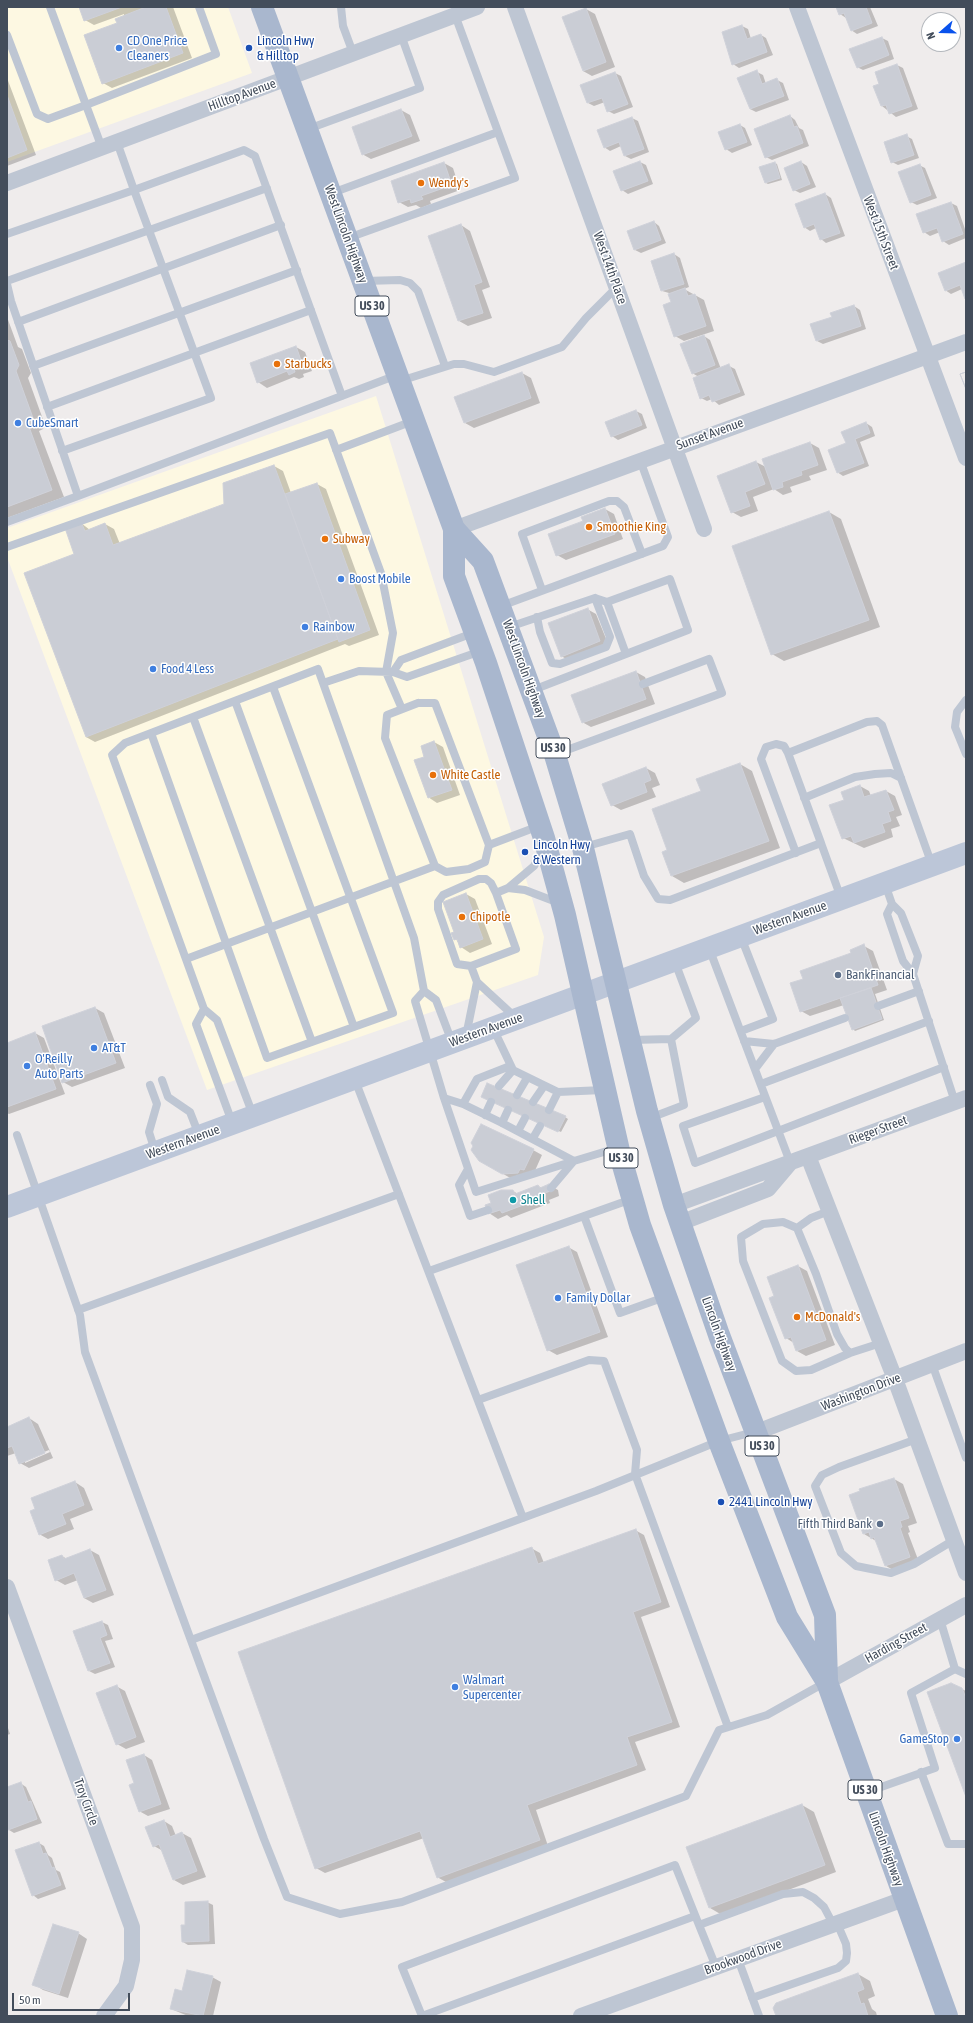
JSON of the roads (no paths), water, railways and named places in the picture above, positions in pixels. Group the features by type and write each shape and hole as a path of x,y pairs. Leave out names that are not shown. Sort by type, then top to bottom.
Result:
{"main road":[{"name":"West Lincoln Highway","path":"262,7 454,529 454,576 478,642 543,835 562,904 582,994"},
{"name":"West Lincoln Highway","path":"454,529 484,561 533,690 555,755 583,848 617,982"},
{"name":"Western Avenue","path":"7,1207 966,853"},
{"name":"Lincoln Highway","path":"617,982 649,1119 677,1214 719,1335 825,1615 827,1682"},
{"name":"Lincoln Highway","path":"582,994 604,1090 633,1199 666,1297 719,1441 787,1617 827,1682 947,2016"}],"street":[{"name":"Hilltop Avenue","path":"7,183 476,7"},
{"name":"West 14th Place","path":"515,7 704,529"},
{"name":"West 15th Street","path":"797,7 966,458"},
{"name":"Sunset Avenue","path":"454,529 674,447 966,342"},
{"name":"Rieger Street","path":"790,1162 961,1100"},
{"path":"808,1156 895,1379 966,1573"},
{"path":"677,1214 768,1189 790,1162"},
{"name":"Washington Drive","path":"757,1432 966,1351"},
{"name":"Troy Circle","path":"7,1587 132,1927 132,1960 126,1986 104,2016"},
{"name":"Harding Street","path":"827,1682 966,1605"},
{"name":"Brookwood Drive","path":"581,2016 904,1899"}],"lane":[{"path":"50,7 102,148"},
{"path":"7,35 37,114 48,120 216,54 199,7"},
{"path":"341,7 343,26 353,53"},
{"path":"347,238 516,178 455,15"},
{"path":"307,129 420,88 401,35"},
{"path":"331,194 498,132"},
{"path":"62,451 211,398 117,142"},
{"path":"7,234 244,150 255,156 342,396"},
{"path":"7,281 267,188"},
{"path":"18,322 281,226"},
{"path":"33,366 297,270"},
{"path":"363,281 400,280 410,283 418,291 445,366"},
{"path":"7,284 18,322 78,496"},
{"path":"7,522 342,396 398,378 445,366 464,364 494,372 562,347 586,318 617,288"},
{"path":"48,407 311,310"},
{"path":"336,450 414,421"},
{"path":"7,547 330,433 381,573 393,633 390,672 402,709"},
{"path":"500,606 663,546 668,537 640,460"},
{"path":"542,590 522,534 609,501 617,501 624,507 629,516 642,554"},
{"path":"508,627 595,598 607,602 670,579 688,630 533,690"},
{"path":"537,617 540,632 552,663 560,664 606,647 610,637 595,598"},
{"path":"607,602 626,654"},
{"path":"390,672 401,660 478,642"},
{"path":"323,683 359,671 390,672 407,677 478,642"},
{"path":"555,755 722,693 709,659 643,684"},
{"path":"253,1116 216,1020 204,1009 112,755 126,743 318,669 414,938 424,991 436,1000 459,1040"},
{"path":"151,733 267,1058 393,1013 352,897 273,687"},
{"path":"966,700 956,712 955,727 966,754"},
{"path":"235,701 354,1027"},
{"path":"418,703 435,703 489,845 485,862 469,869 446,872 436,866 385,738 387,715 418,703"},
{"path":"193,717 312,1042"},
{"path":"788,752 867,722 877,721 882,725 932,866"},
{"path":"796,853 760,759 766,747 776,744 784,746 788,752 841,899"},
{"path":"804,798 855,777 891,773 901,778"},
{"path":"583,848 630,834 644,876 658,899 670,900 821,843"},
{"path":"489,845 543,835 534,866 508,888 496,893"},
{"path":"186,959 436,866"},
{"path":"479,879 486,879 492,883 496,893 516,948 471,966 457,964 438,909 438,902 443,895 479,879"},
{"path":"884,883 892,904 901,913 918,956 913,974"},
{"path":"508,888 525,890 562,904"},
{"path":"892,904 887,914 903,961 913,974 944,1067 961,1100"},
{"path":"740,936 774,1019 740,1031"},
{"path":"709,948 790,1162"},
{"path":"630,1040 671,1039 696,1018 674,961"},
{"path":"471,966 477,982 517,1019"},
{"path":"459,1040 477,982"},
{"path":"424,991 415,1002 444,1098 476,1192 619,1148"},
{"path":"878,1006 919,991"},
{"path":"204,1009 196,1024 233,1124"},
{"path":"744,1041 774,1044 845,1018"},
{"path":"761,1084 929,1021"},
{"path":"492,1028 512,1068 527,1078 558,1092 604,1090"},
{"path":"649,1119 684,1105 671,1039"},
{"path":"755,1069 774,1044"},
{"path":"765,1097 683,1126 695,1163 944,1067"},
{"path":"499,1086 512,1068"},
{"path":"463,1104 477,1079 512,1068"},
{"path":"355,1078 523,1518"},
{"path":"517,1095 527,1078"},
{"path":"162,1080 168,1097 190,1112 199,1136"},
{"path":"150,1085 157,1104 149,1132 156,1152"},
{"path":"533,1102 544,1086"},
{"path":"549,1110 558,1092"},
{"path":"444,1098 463,1104 533,1138 574,1161"},
{"path":"485,1115 491,1102"},
{"path":"502,1123 508,1110"},
{"path":"518,1131 525,1118"},
{"path":"533,1138 540,1126"},
{"path":"17,1135 78,1310 85,1352 264,1839 287,1897 340,1914 402,1902 686,1796 719,1730 768,1715 827,1682"},
{"path":"551,1188 574,1161"},
{"path":"468,1169 459,1185 470,1216 488,1210"},
{"path":"78,1310 399,1194"},
{"path":"429,1271 633,1199"},
{"path":"797,1228 811,1218 830,1211"},
{"path":"584,1216 620,1313 666,1297"},
{"path":"850,1353 845,1348 837,1334 816,1274 797,1228 783,1222 763,1224 741,1237 743,1261 782,1361 796,1371 811,1370 850,1353 881,1343"},
{"path":"478,1400 589,1360 604,1360 637,1450 635,1474 728,1727"},
{"path":"932,1364 966,1458"},
{"path":"191,1640 596,1492 635,1474 719,1441 757,1432"},
{"path":"917,1439 839,1467 822,1475 815,1486 841,1553 856,1566 891,1573 914,1564 954,1540"},
{"path":"940,1619 955,1669 966,1674"},
{"path":"866,1792 935,1768 912,1693 955,1669"},
{"path":"921,1772 948,1844 966,1844"},
{"path":"696,1916 422,2016 402,1968 675,1865 696,1916 699,1926 716,1967"},
{"path":"699,1926 783,1894 803,1892 814,1898 824,1907 846,1944 846,1961 838,1968 752,1998"},
{"path":"738,1959 757,2016"}],"place":[{"name":"CD One Price Cleaners","path":"119,48"},
{"name":"Lincoln Hwy & Hilltop","path":"249,48"},
{"name":"Wendy's","path":"421,183"},
{"name":"Starbucks","path":"277,364"},
{"name":"CubeSmart","path":"18,423"},
{"name":"Smoothie King","path":"589,527"},
{"name":"Subway","path":"325,539"},
{"name":"Boost Mobile","path":"341,579"},
{"name":"Rainbow","path":"305,627"},
{"name":"Food 4 Less","path":"153,669"},
{"name":"White Castle","path":"433,775"},
{"name":"Lincoln Hwy & Western","path":"525,852"},
{"name":"Chipotle","path":"462,917"},
{"name":"BankFinancial","path":"838,975"},
{"name":"AT&T","path":"94,1048"},
{"name":"O'Reilly Auto Parts","path":"27,1066"},
{"name":"Shell","path":"513,1200"},
{"name":"Family Dollar","path":"558,1298"},
{"name":"McDonald's","path":"797,1317"},
{"name":"2441 Lincoln Hwy","path":"721,1502"},
{"name":"Fifth Third Bank","path":"880,1524"},
{"name":"Walmart Supercenter","path":"455,1687"},
{"name":"GameStop","path":"957,1739"}]}
